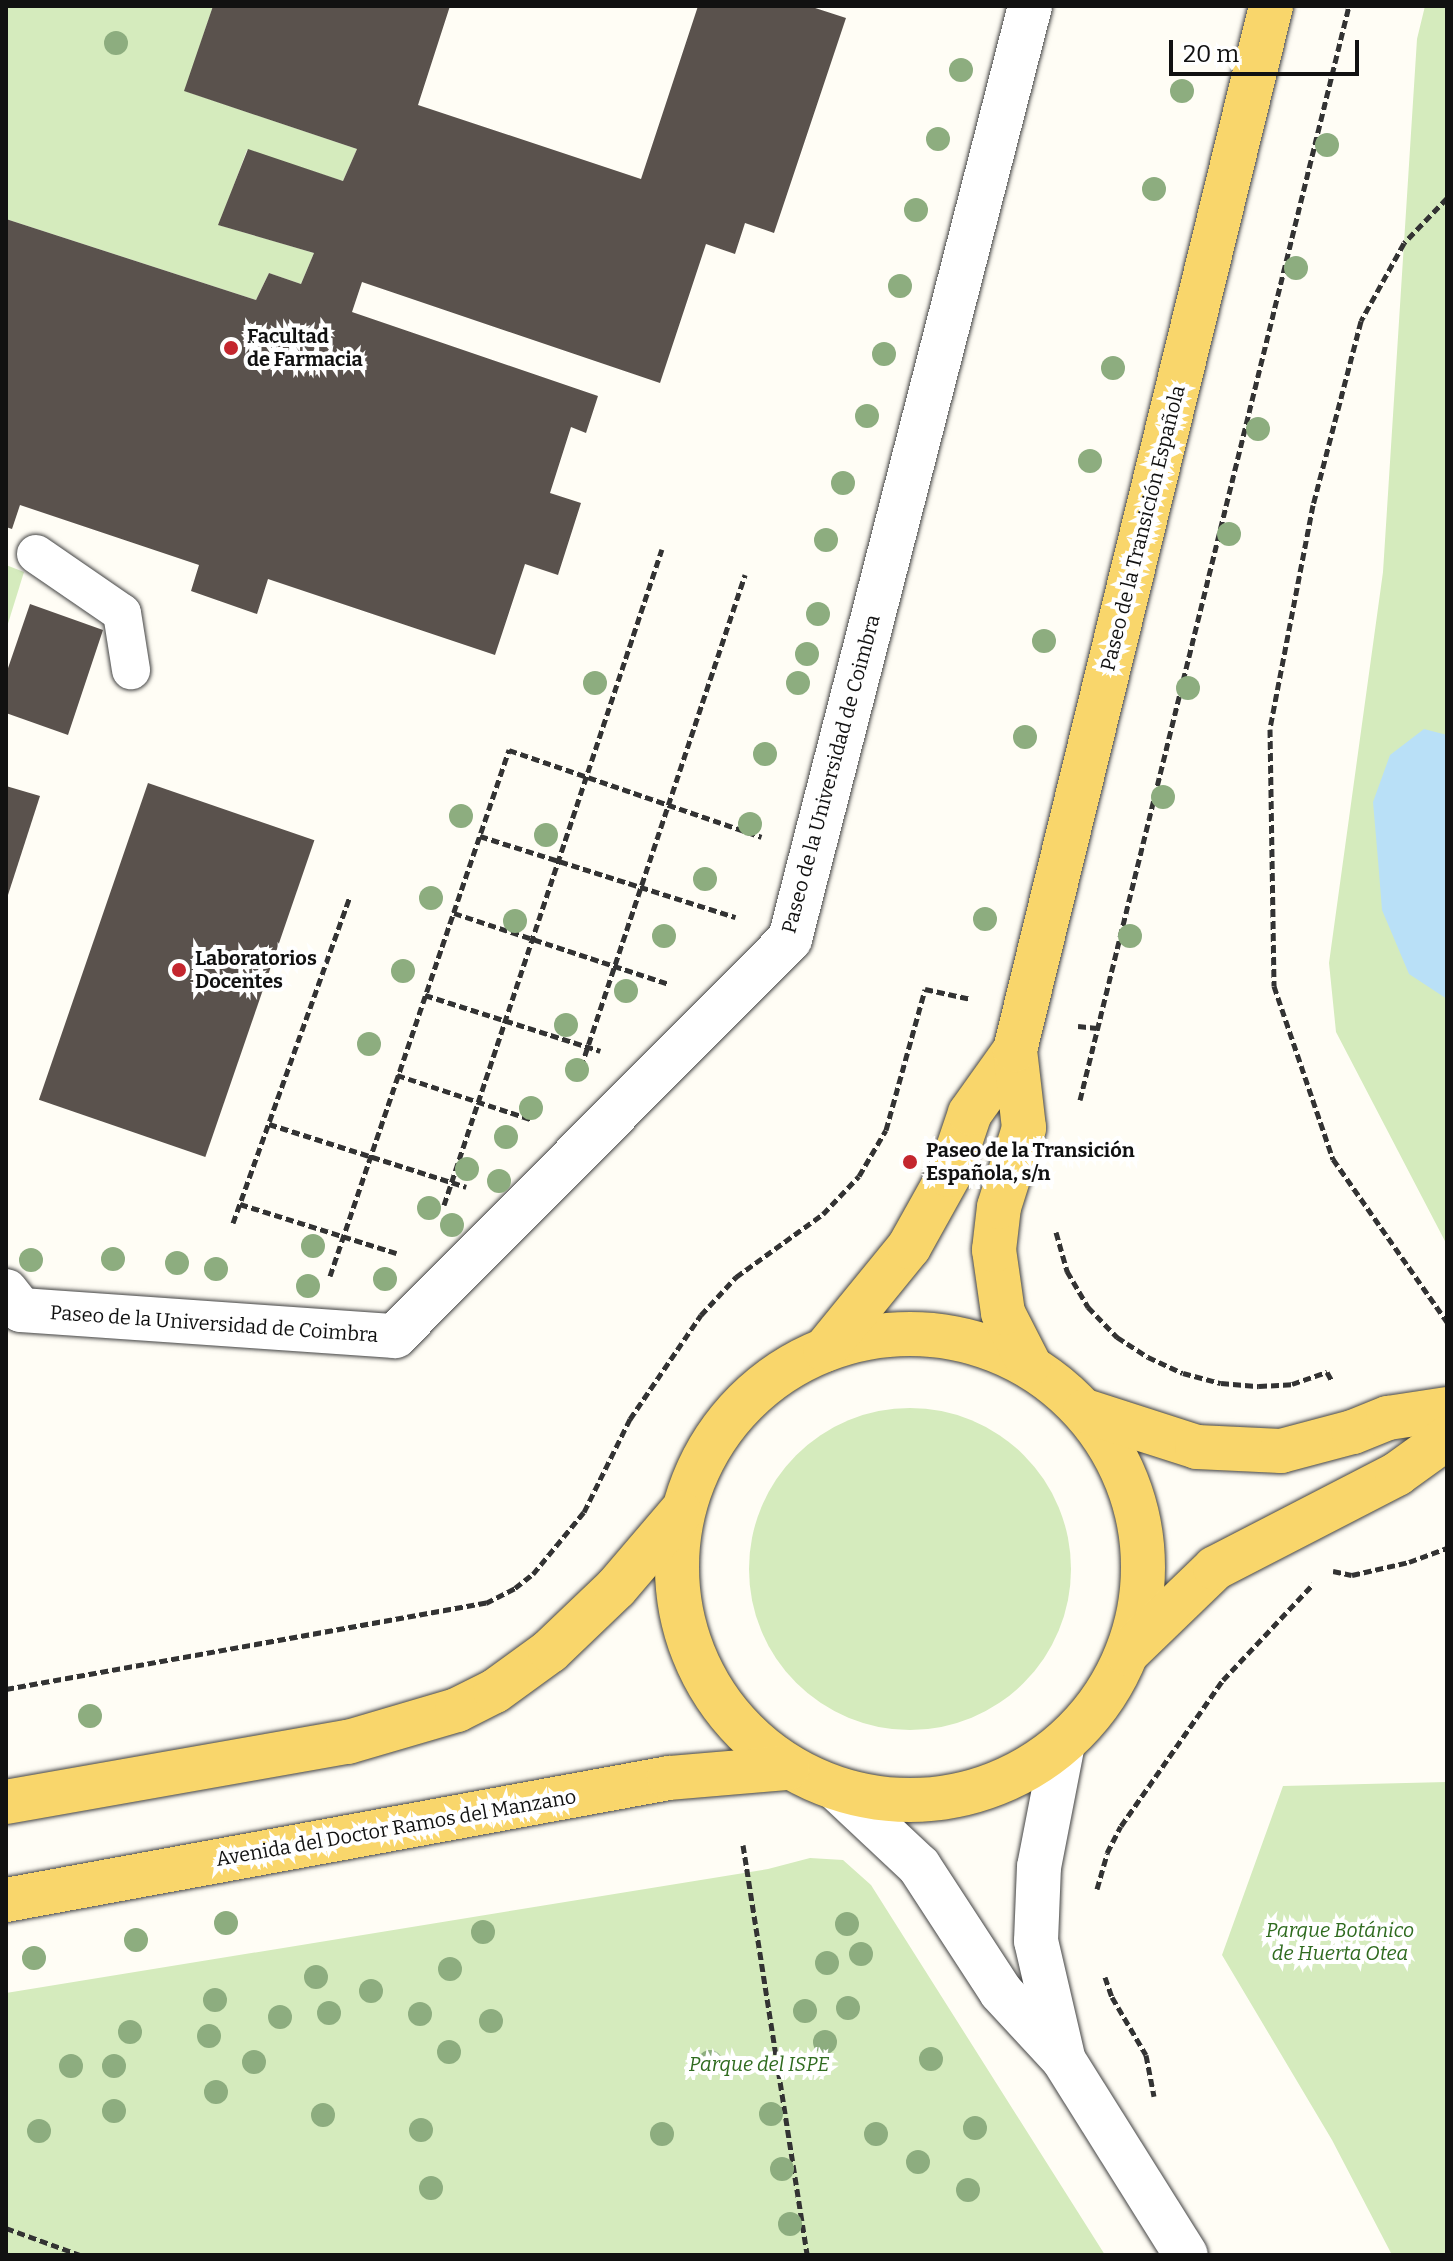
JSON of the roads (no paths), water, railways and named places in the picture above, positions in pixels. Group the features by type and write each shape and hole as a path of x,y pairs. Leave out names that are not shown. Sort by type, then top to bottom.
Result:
{"main road":[{"name":"Paseo de la Transición Española","path":"1029,1364 1003,1313 994,1250 999,1207 1024,1128 1015,1050 1271,6"},
{"name":"Paseo de la Transición Española","path":"825,1350 909,1247 949,1175 970,1113 1015,1050"},
{"path":"6,1802 348,1742 457,1710 495,1691 550,1651 616,1588 680,1513 717,1438 768,1387 825,1350 887,1332 960,1336 1029,1364 1085,1411 1121,1465 1140,1526 1142,1591 1127,1653 1101,1702 1063,1744 995,1786 917,1801 838,1790 788,1768 731,1721 692,1659 675,1587 680,1513"},
{"path":"1085,1411 1197,1447 1281,1451 1353,1432 1388,1418 1447,1409"},
{"path":"1127,1653 1215,1568 1411,1465 1447,1438"},
{"name":"Avenida del Doctor Ramos del Manzano","path":"6,1900 669,1778 788,1768"}],"street":[{"name":"Paseo de la Universidad de Coimbra","path":"6,1291 21,1310 395,1336 790,935 1030,6"},
{"path":"1063,1744 1039,1867 1036,1941 1063,2059"},
{"path":"838,1790 919,1866 1001,1992 1063,2059 1186,2255"}],"lane":[{"path":"36,554 122,613 131,670"}],"water":[{"path":"1424,729 1447,735 1447,999 1409,974 1382,910 1373,802 1390,755"}],"place":[{"name":"Facultad de Farmacia","path":"231,348"},
{"name":"Laboratorios Docentes","path":"179,970"},
{"name":"Paseo de la Transición Española, s/n","path":"910,1162"}],"park label":[{"name":"Parque Botánico de Huerta Otea","path":"1340,1942"},
{"name":"Parque del ISPE","path":"759,2064"}]}
